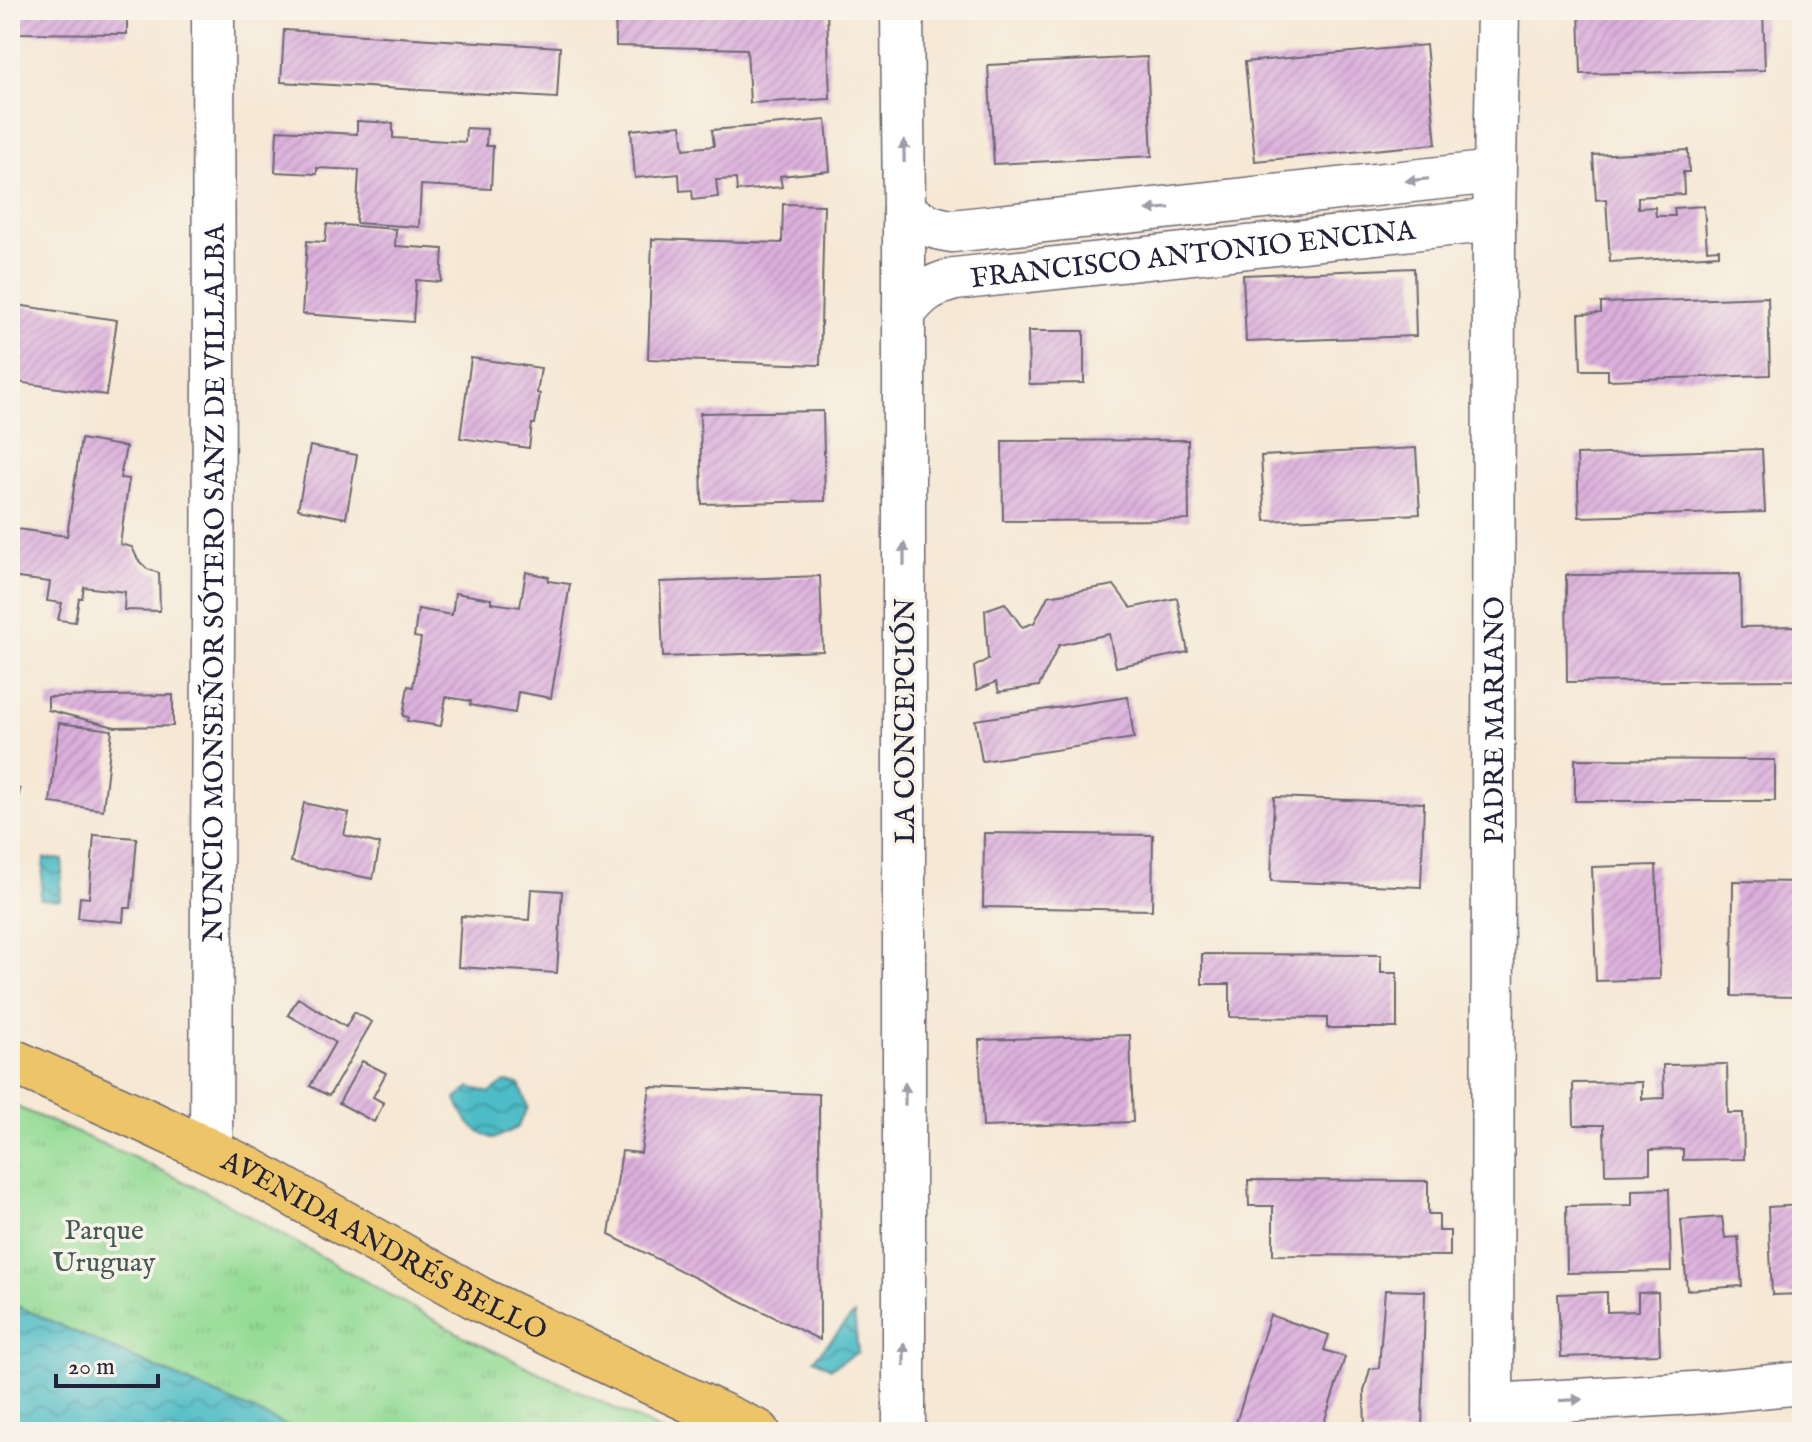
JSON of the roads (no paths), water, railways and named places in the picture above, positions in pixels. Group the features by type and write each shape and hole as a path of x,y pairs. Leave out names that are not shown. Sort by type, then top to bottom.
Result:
{"main road":[{"name":"AVENIDA ANDRÉS BELLO","path":"10,1060 248,1169 481,1300 758,1432"}],"street":[{"name":"LA CONCEPCIÓN","path":"902,10 904,1432"},
{"name":"PADRE MARIANO","path":"1493,1418 1494,172 1498,10"},
{"name":"NUNCIO MONSEÑOR SÓTERO SANZ DE VILLALBA","path":"211,1151 213,16"},
{"name":"FRANCISCO ANTONIO ENCINA","path":"904,210 916,221 952,231 1494,172"},
{"name":"FRANCISCO ANTONIO ENCINA","path":"904,313 920,294 936,284 955,279 1494,220"},
{"path":"1003,226 992,231 986,240 984,252 988,263 997,270 1009,272"},
{"path":"1493,1418 1802,1383"}],"water":[{"path":"44,858 63,860 60,900 40,899"},
{"path":"505,1082 519,1084 528,1107 517,1128 494,1139 470,1124 456,1099 470,1087 490,1093"},
{"path":"10,1303 301,1432 10,1432"},
{"path":"854,1314 858,1352 831,1368 814,1359"}],"park label":[{"name":"Parque Uruguay","path":"104,1245"}]}
